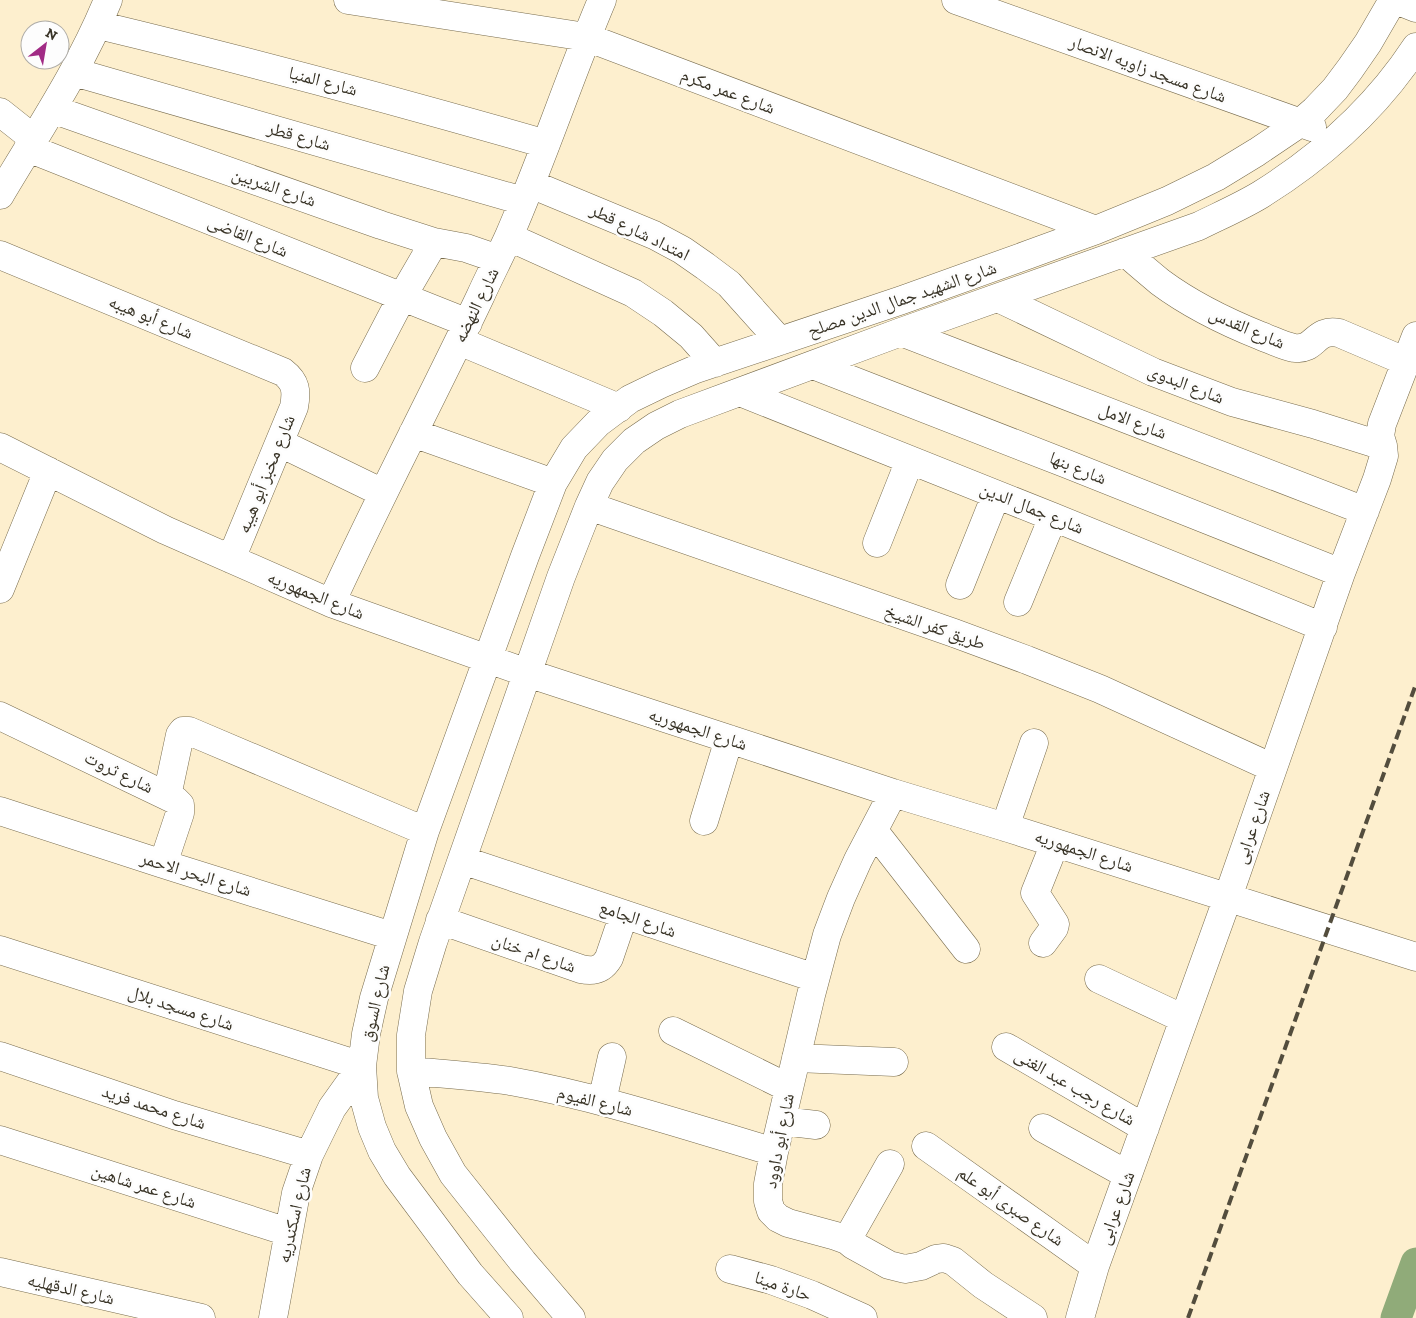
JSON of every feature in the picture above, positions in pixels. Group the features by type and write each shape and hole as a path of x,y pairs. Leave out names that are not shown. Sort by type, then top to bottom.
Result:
{"street":[{"path":"0,195 74,72 98,26 108,0"},
{"name":"شارع عمر مكرم","path":"348,0 586,37 1096,230"},
{"name":"شارع النهضه","path":"331,603 503,248 527,192 602,0"},
{"name":"شارع مسجد زاويه الانصار","path":"956,0 1300,123 1340,135"},
{"path":"1395,0 1416,8"},
{"name":"شارع الشهيد جمال الدين مصلح","path":"488,659 553,483 574,448 598,423 630,400 696,369 902,300 1096,230 1167,201 1216,177 1257,152 1316,110 1350,69 1395,0"},
{"name":"شارع المنيا","path":"98,26 212,52 323,81 546,144"},
{"name":"شارع الشهيد جمال الدين مصلح","path":"527,673 561,577 600,482 615,460 634,441 656,426 680,414 901,332 1199,226 1252,200 1288,177 1340,135 1372,104 1416,47"},
{"name":"شارع قطر","path":"74,72 464,185 527,192"},
{"name":"شارع الشربين","path":"52,109 434,242 466,248 503,248 632,294 663,313 684,330 715,362"},
{"name":"شارع القاضى","path":"0,112 31,144 402,297 463,332 619,408"},
{"name":"امتداد شارع قطر","path":"527,192 654,235 682,250 728,284 780,341"},
{"path":"365,368 402,297 434,242"},
{"name":"شارع القدس","path":"1125,252 1161,282 1192,303 1242,329 1295,348 1303,348 1311,344 1323,333 1339,333 1407,362"},
{"name":"شارع أبو هيبه","path":"0,255 283,372 293,381 295,388"},
{"name":"شارع البدوى","path":"998,298 1153,372 1232,402 1313,424 1383,446"},
{"name":"شارع الامل","path":"901,332 1365,511"},
{"name":"شارع عرابى","path":"1080,1318 1128,1175 1384,456 1380,436 1382,424 1416,336"},
{"name":"شارع بنها","path":"813,365 1341,573"},
{"name":"شارع مخبز أبو هيبه","path":"231,559 294,407 296,398 295,388"},
{"name":"شارع جمال الدين","path":"740,392 1323,626"},
{"path":"413,433 553,483"},
{"path":"280,444 383,493"},
{"name":"شارع الجمهوريه","path":"0,447 165,530 331,603 527,673 893,793 1005,826 1416,957"},
{"path":"877,543 910,460"},
{"path":"0,589 48,471"},
{"path":"960,585 996,494"},
{"name":"طريق كفر الشيخ","path":"589,506 1027,660 1100,689 1273,768"},
{"path":"1018,602 1053,517"},
{"name":"شارع السوق","path":"488,659 425,831 392,936 374,998 366,1034 362,1066 364,1098 372,1127 382,1151 398,1176 470,1274 509,1318"},
{"path":"527,673 440,920 418,991 411,1035 411,1071 419,1106 433,1138 450,1168 523,1262 571,1318"},
{"name":"شارع ثروت","path":"0,716 179,803 180,808 163,864"},
{"path":"167,796 180,735 183,731 189,730 425,831"},
{"path":"704,821 729,739"},
{"path":"1005,826 1034,743"},
{"name":"شارع أبو داوود","path":"893,793 841,898 827,935 774,1152 768,1184 768,1201 771,1211 778,1218 788,1223 847,1240 888,1265 905,1268 921,1266 936,1259 944,1258 953,1261 983,1285 1034,1318"},
{"name":"شارع البحر الاحمر","path":"0,811 392,936"},
{"path":"874,831 966,950"},
{"path":"1043,943 1054,928 1054,924 1035,893 1055,843"},
{"name":"شارع الجامع","path":"462,860 815,978"},
{"name":"شارع ام خنان","path":"440,920 581,969 594,971 606,964 624,914"},
{"name":"شارع مسجد بلال","path":"0,950 362,1066"},
{"path":"1099,980 1184,1019"},
{"path":"672,1031 789,1088"},
{"name":"شارع رجب عبد الغنى","path":"1006,1046 1145,1128"},
{"name":"شارع محمد فريد","path":"0,1056 174,1115 309,1155"},
{"path":"602,1101 612,1057"},
{"path":"796,1058 894,1062"},
{"name":"شارع اسكندريه","path":"273,1318 296,1193 309,1155 332,1108 362,1066"},
{"name":"شارع الفيوم","path":"411,1071 508,1081 602,1101 774,1152"},
{"path":"782,1121 816,1125"},
{"path":"1043,1128 1128,1175"},
{"name":"شارع عمر شاهين","path":"0,1140 288,1232"},
{"name":"شارع صبرى أبو علم","path":"926,1146 1096,1266"},
{"path":"847,1240 890,1164"},
{"name":"حارة مينا","path":"730,1269 771,1280 812,1295 864,1318"},
{"name":"شارع الدقهليه","path":"0,1272 124,1310 200,1318"}],"waterway":[{"path":"1396,1318 1416,1263"}],"railway":[{"path":"1188,1318 1416,684"}]}
